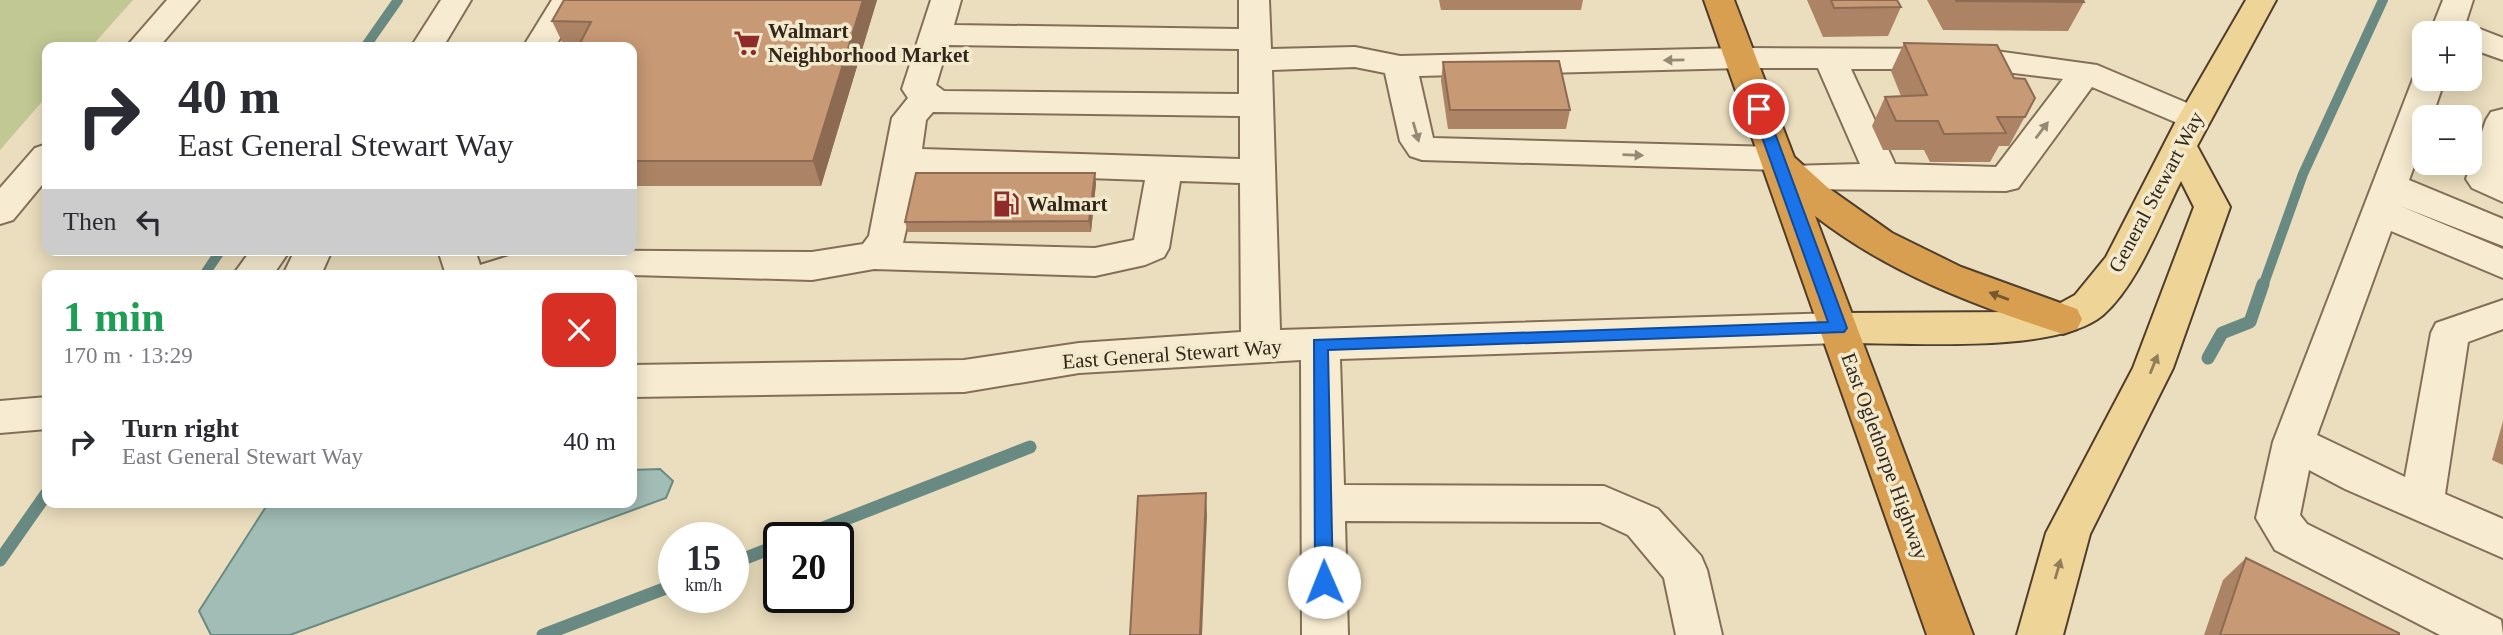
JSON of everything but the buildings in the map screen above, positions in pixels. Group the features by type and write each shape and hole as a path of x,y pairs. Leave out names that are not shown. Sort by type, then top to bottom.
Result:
{"highway":[{"name":"East Oglethorpe Highway","path":"1719,0 1785,168 1839,328 1950,635"},
{"path":"1785,168 1845,223 1879,244 1925,268 2063,319"}],"main road":[{"name":"General Stewart Way","path":"1839,328 2016,327 2063,319 2088,305 2121,265 2187,133 2260,0"},
{"path":"2040,635 2068,533 2153,368 2212,207 2187,133"}],"street":[{"path":"146,42 184,0"},
{"path":"430,42 456,0"},
{"path":"542,42 567,0"},
{"path":"946,0 918,89 937,102 1255,105"},
{"path":"1254,0 1261,346"},
{"path":"935,35 1255,49 1355,57 1400,66 1742,58 1981,59 2086,72 2187,133"},
{"path":"2482,39 2503,50"},
{"path":"1830,58 1851,105 1891,159"},
{"path":"1400,66 1422,148 1785,168 1891,159 1929,168 2013,168 2086,72"},
{"path":"2424,91 2294,442 2278,517 2291,537 2485,635"},
{"path":"874,256 887,239 904,159 909,118 928,96"},
{"path":"2503,120 2484,179 2503,190"},
{"path":"904,159 952,164 1256,171"},
{"path":"0,211 42,162"},
{"path":"508,270 534,262 812,266 874,256 1095,262 1132,257 1151,248 1165,169"},
{"path":"2384,199 2503,233"},
{"path":"2384,199 2503,264"},
{"path":"256,270 267,256"},
{"path":"2423,504 2450,333 2503,314"},
{"name":"East General Stewart Way","path":"637,381 964,376 1079,358 1261,346 1839,328"},
{"path":"1320,344 1325,635"},
{"path":"0,417 42,413"},
{"path":"2294,442 2360,477 2503,539"},
{"path":"1323,503 1604,504 1643,522 1685,570 1699,635"}],"green space":[{"path":"0,0 133,0 95,42 42,42 42,102 0,150"}],"water":[{"path":"660,469 673,481 666,498 290,635 211,635 199,611 265,508 637,508 637,470"}],"waterway":[{"path":"369,42 398,0"},
{"path":"2263,286 2303,174 2383,0"},
{"path":"207,270 217,256"},
{"path":"2208,358 2222,333 2250,322 2263,284"},
{"path":"838,522 1030,447"},
{"path":"0,560 42,500"},
{"path":"749,557 763,551"},
{"path":"543,635 658,591"}],"place":[{"name":"Walmart Neighborhood Market","path":"747,43"},
{"name":"Walmart","path":"1006,204"}],"route":[{"path":"1324,582 1320,344 1839,328 1759,109"}]}
